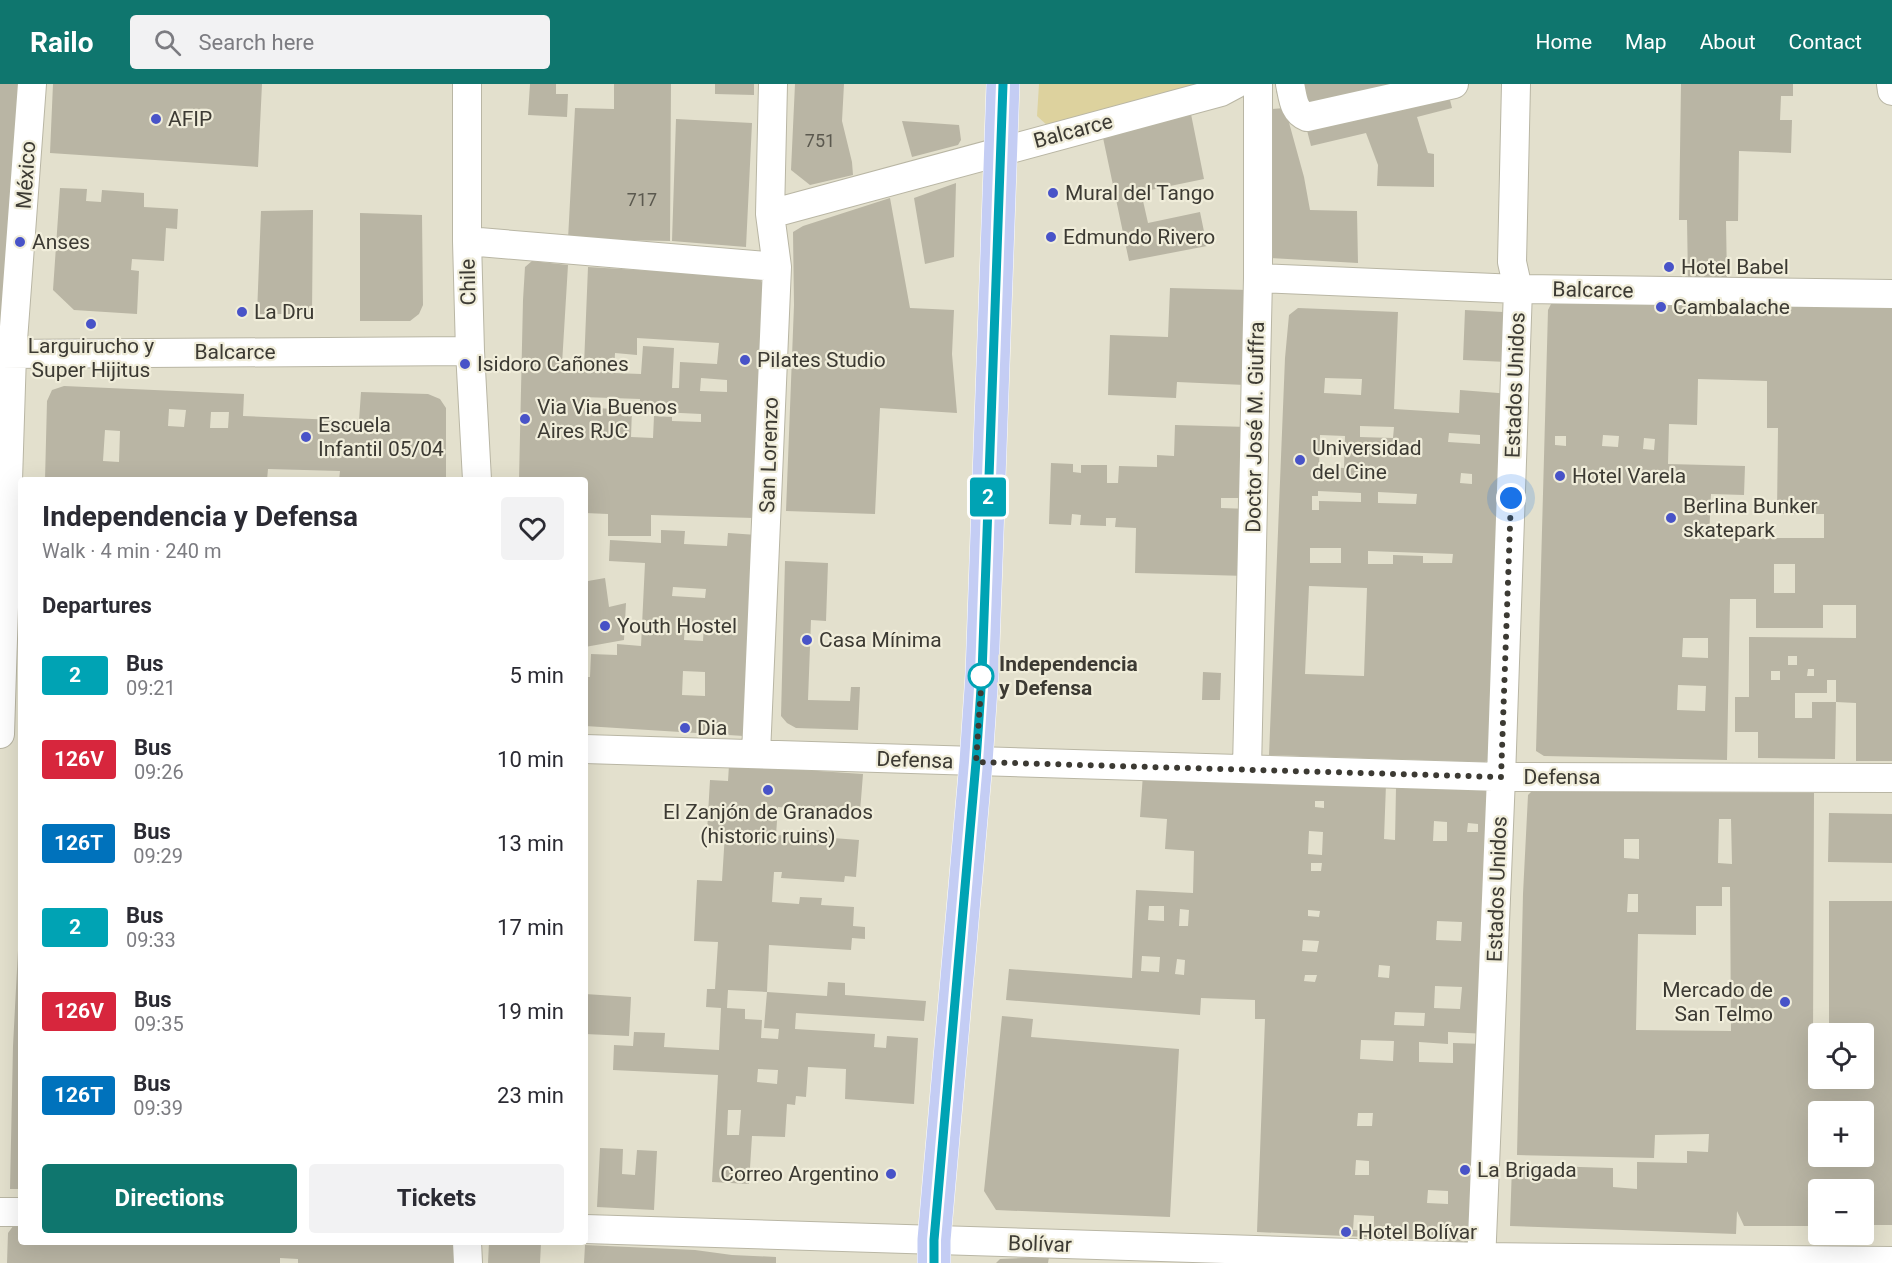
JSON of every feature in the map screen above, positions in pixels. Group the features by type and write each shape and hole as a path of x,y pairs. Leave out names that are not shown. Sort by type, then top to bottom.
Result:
{"main road":[{"path":"934,1252 982,674 1003,84"}],"street":[{"name":"México","path":"0,732 6,354 32,84"},
{"name":"Chile","path":"467,84 467,241 477,477"},
{"name":"San Lorenzo","path":"756,754 777,267 770,214 773,84"},
{"name":"Balcarce","path":"770,214 1221,92 1236,84"},
{"name":"Doctor José M. Giuffra","path":"1247,769 1258,278 1258,84"},
{"path":"1290,84 1295,107 1300,115 1307,117 1454,84"},
{"name":"Estados Unidos","path":"1481,1260 1518,290 1512,262 1516,84"},
{"path":"1891,84 1892,91"},
{"path":"467,241 777,267"},
{"name":"Balcarce","path":"1258,278 1518,290 1892,294"},
{"name":"Balcarce","path":"6,354 470,351"},
{"path":"0,732 18,731"},
{"name":"Defensa","path":"588,749 1501,777 1892,778"},
{"path":"0,1212 18,1212"},
{"name":"Bolívar","path":"588,1229 934,1252 1481,1260 1892,1261"},
{"path":"468,1245 468,1263"}],"shaded area":[{"path":"1039,84 1201,84 1048,126 1037,116"}],"building":[{"path":"0,84 25,84 0,343"},
{"name":"AFIP","path":"53,84 262,84 258,167 50,153"},
{"path":"530,84 556,84 556,94 568,94 567,117 528,115"},
{"path":"614,84 671,84 670,241 568,239 575,108 614,109"},
{"path":"715,84 754,84 754,95 715,94"},
{"path":"795,84 844,84 842,121 853,175 810,185 791,170"},
{"path":"1304,84 1446,84 1452,108 1417,117 1428,153 1434,154 1434,187 1377,186 1378,165 1366,133 1311,146 1300,103 1282,108 1276,91"},
{"path":"1681,84 1793,84 1793,96 1781,96 1780,120 1792,120 1791,153 1739,151 1738,221 1726,221 1727,281 1688,280 1687,220 1679,220"},
{"path":"1285,108 1304,177 1310,210 1357,211 1358,263 1269,258 1272,109"},
{"path":"1190,109 1204,179 1141,192 1148,223 1200,212 1207,246 1129,261 1102,133"},
{"path":"676,119 752,123 746,247 672,241"},
{"path":"902,121 959,125 961,140 958,145 912,157"},
{"path":"956,183 954,257 925,264 914,198"},
{"path":"60,188 87,189 86,201 101,202 102,190 144,193 144,207 178,209 177,229 166,228 164,261 132,259 131,270 139,271 137,314 74,310 53,290"},
{"path":"890,198 910,308 954,310 952,354 957,413 880,408 875,514 786,511 794,305 793,232 803,226"},
{"path":"313,210 312,314 257,314 261,211"},
{"path":"360,213 422,215 423,305 419,314 410,321 360,321"},
{"path":"532,261 568,265 562,364 584,365 588,267 760,279 763,285 754,518 651,515 651,536 608,536 608,514 588,513 588,477 519,477 525,267","holes":["637,338 719,343 717,364 680,362 679,388 672,388 674,348 643,346 641,374 614,373 615,353 637,355","701,378 727,380 727,392 700,391","582,397 640,399 640,411 701,414 701,422 672,421 672,417 654,416 653,438 631,437 632,409 581,408"]},
{"path":"1170,288 1249,290 1245,385 1177,382 1176,398 1108,395 1110,335 1168,337"},
{"path":"1557,301 1892,304 1892,761 1856,761 1856,703 1836,702 1835,759 1758,758 1758,732 1735,732 1735,697 1749,697 1749,637 1856,638 1856,605 1823,605 1823,628 1756,628 1756,599 1730,599 1727,760 1544,756 1536,751 1548,310 1551,304","holes":["1698,379 1767,381 1767,428 1778,428 1777,514 1824,514 1824,538 1709,538 1711,494 1744,495 1745,466 1668,464 1669,424 1697,425","1603,435 1619,436 1618,447 1602,446","1555,436 1566,436 1566,446 1555,445","1644,438 1655,439 1654,450 1643,449","1774,564 1795,564 1795,593 1774,593","1683,638 1708,638 1708,658 1682,657","1788,656 1797,656 1797,665 1788,665","1808,669 1814,669 1814,676 1807,676","1771,671 1780,671 1780,680 1771,680","1827,680 1836,680 1836,702 1812,702 1812,718 1795,718 1795,693 1827,693","1678,685 1706,686 1705,711 1677,710"]},
{"path":"1298,308 1398,312 1394,409 1459,413 1460,390 1511,394 1495,755 1485,762 1269,755 1285,358 1289,315","holes":["1325,378 1362,379 1361,395 1324,393","1360,426 1394,427 1393,438 1360,437","1449,433 1480,435 1480,444 1448,442","1320,435 1345,436 1344,468 1319,467","1461,473 1472,474 1472,484 1460,483","1318,491 1361,493 1361,502 1319,501 1319,510 1312,510 1312,496 1318,496","1378,492 1417,494 1416,504 1378,503","1310,548 1341,548 1341,563 1310,563","1368,551 1453,554 1452,563 1423,563 1423,556 1393,555 1393,564 1368,564","1309,586 1367,588 1364,676 1305,674"]},
{"path":"1465,310 1503,312 1507,362 1463,360"},
{"path":"64,386 244,394 243,416 359,421 361,392 428,394 440,399 446,408 446,477 339,477 340,471 268,469 267,477 45,477 47,401 52,390","holes":["169,409 186,410 184,427 168,426","211,412 229,412 228,428 210,428","105,430 120,431 119,462 103,461"]},
{"path":"1175,425 1248,427 1246,498 1221,498 1221,508 1250,509 1247,576 1135,573 1136,528 1115,527 1116,518 1106,518 1106,526 1080,525 1081,515 1072,514 1071,525 1049,524 1051,463 1073,464 1073,472 1081,473 1081,465 1107,465 1107,483 1118,483 1119,466 1157,467 1157,455 1174,456"},
{"path":"661,530 685,531 684,544 727,546 728,533 757,535 744,736 588,726 588,677 590,677 591,654 617,655 617,644 641,646 645,563 609,561 610,540 661,543","holes":["673,587 706,589 705,598 672,596","685,623 704,624 703,641 684,640","683,671 705,672 705,696 682,695"]},
{"path":"785,561 828,563 826,621 811,620 808,700 850,701 851,687 860,687 858,730 796,728 781,716"},
{"name":"Youth Hostel","path":"605,578 609,607 626,603 624,640 588,646 588,581"},
{"path":"1203,672 1221,673 1220,700 1202,700"},
{"path":"729,765 863,774 860,812 850,812 849,820 790,816 791,808 778,807 776,835 810,837 811,830 834,831 833,838 859,840 856,877 845,876 844,882 781,878 782,872 774,872 772,902 799,904 800,897 822,898 821,905 854,907 853,926 865,927 865,939 852,938 851,950 769,945 767,992 827,996 828,982 845,983 845,995 926,1001 924,1021 796,1013 795,1029 875,1034 874,1047 886,1048 887,1036 918,1038 914,1104 845,1099 846,1069 808,1067 806,1097 796,1096 795,1105 787,1104 785,1137 752,1136 749,1184 712,1182 718,1075 613,1070 614,1045 633,1046 634,1032 665,1033 664,1047 719,1050 721,1008 706,1007 707,989 715,989 718,942 694,941 697,880 722,881 725,833 707,832 710,780 728,781","holes":["728,990 767,992 764,1028 779,1029 778,1039 761,1038 762,1020 745,1019 745,1009 727,1008","758,1069 778,1070 777,1084 757,1082","728,1110 741,1110 739,1135 727,1135"]},
{"path":"1143,774 1386,784 1384,839 1395,840 1396,787 1488,790 1487,1034 1448,1032 1448,1044 1419,1042 1419,1062 1453,1063 1453,1043 1486,1044 1472,1242 1257,1232 1265,1019 1255,1019 1255,1000 1201,998 1200,1015 1006,1000 1009,969 1132,978 1136,890 1193,893 1194,851 1165,849 1167,819 1140,817","holes":["1315,801 1324,801 1324,808 1315,807","1434,821 1447,822 1447,841 1433,841","1468,823 1478,824 1478,832 1467,832","1309,831 1323,832 1322,855 1308,854","1311,863 1322,863 1321,871 1311,871","1149,906 1164,906 1164,921 1148,920","1180,909 1189,910 1188,926 1179,926","1308,910 1320,911 1319,917 1308,916","1437,921 1462,922 1461,941 1436,940","1303,940 1319,941 1317,952 1302,951","1142,956 1160,957 1159,972 1141,971","1177,959 1185,960 1184,975 1175,974","1379,965 1390,966 1389,978 1378,977","1305,975 1317,975 1315,982 1304,981","1435,986 1462,987 1460,1009 1434,1008","1395,1012 1425,1013 1424,1026 1394,1025","1361,1040 1394,1041 1393,1061 1360,1059","1358,1113 1373,1113 1372,1126 1357,1126","1356,1160 1369,1161 1369,1175 1355,1175","1428,1190 1448,1191 1448,1204 1427,1203","1354,1215 1374,1216 1374,1231 1353,1230"]},
{"path":"1536,787 1640,792 1814,793 1813,1023 1808,1023 1808,1089 1874,1089 1874,1023 1829,1023 1829,901 1892,901 1892,1225 1874,1225 1874,1179 1808,1179 1808,1226 1744,1226 1737,1211 1736,1234 1510,1226 1512,1165 1613,1168 1613,1187 1637,1189 1637,1162 1687,1163 1687,1151 1708,1152 1709,1134 1655,1135 1654,1158 1517,1155 1523,894 1528,795","holes":["1719,819 1731,819 1732,864 1718,863","1624,839 1639,839 1639,859 1624,858","1722,887 1730,887 1731,1031 1636,1030 1638,934 1696,935 1696,906 1722,906","1628,894 1638,894 1638,912 1627,912"]},
{"path":"1829,813 1892,814 1892,863 1828,862"},
{"path":"18,950 18,1189 10,1189"},
{"path":"588,994 631,997 629,1036 588,1034"},
{"path":"1002,1016 1033,1019 1031,1037 1179,1049 1170,1217 996,1210 984,1191"},
{"path":"600,1148 623,1149 622,1174 635,1175 637,1150 657,1151 654,1210 597,1207"},
{"path":"18,1219 18,1245 462,1245 463,1263 298,1263 298,1259 280,1258 280,1263 7,1263 8,1233"},
{"path":"489,1245 541,1245 540,1263 488,1263"},
{"path":"585,1245 695,1250 776,1257 776,1263 584,1263"},
{"path":"1049,1257 1048,1263 996,1263 1000,1259"}],"bus line":[{"name":"2","path":"934,1263 934,1240 982,674 1003,84"}],"place":[{"name":"AFIP","path":"156,119"},
{"name":"Mural del Tango","path":"1053,193"},
{"name":"Edmundo Rivero","path":"1051,237"},
{"name":"Anses","path":"20,242"},
{"name":"Hotel Babel","path":"1669,267"},
{"name":"Cambalache","path":"1661,307"},
{"name":"La Dru","path":"242,312"},
{"name":"Larguirucho y Super Hijitus","path":"91,324"},
{"name":"Pilates Studio","path":"745,360"},
{"name":"Isidoro Cañones","path":"465,364"},
{"name":"Via Via Buenos Aires RJC","path":"525,419"},
{"name":"Escuela Infantil 05/04","path":"306,437"},
{"name":"Universidad del Cine","path":"1300,460"},
{"name":"Hotel Varela","path":"1560,476"},
{"name":"Berlina Bunker skatepark","path":"1671,518"},
{"name":"Youth Hostel","path":"605,626"},
{"name":"Casa Mínima","path":"807,640"},
{"name":"Independencia y Defensa","path":"981,676"},
{"name":"Dia","path":"685,728"},
{"name":"El Zanjón de Granados (historic ruins)","path":"768,790"},
{"name":"Mercado de San Telmo","path":"1785,1002"},
{"name":"La Brigada","path":"1465,1170"},
{"name":"Correo Argentino","path":"891,1174"},
{"name":"Hotel Bolívar","path":"1346,1232"}],"route":[{"path":"981,676 982,674 976,762 1501,777 1511,498"}]}
